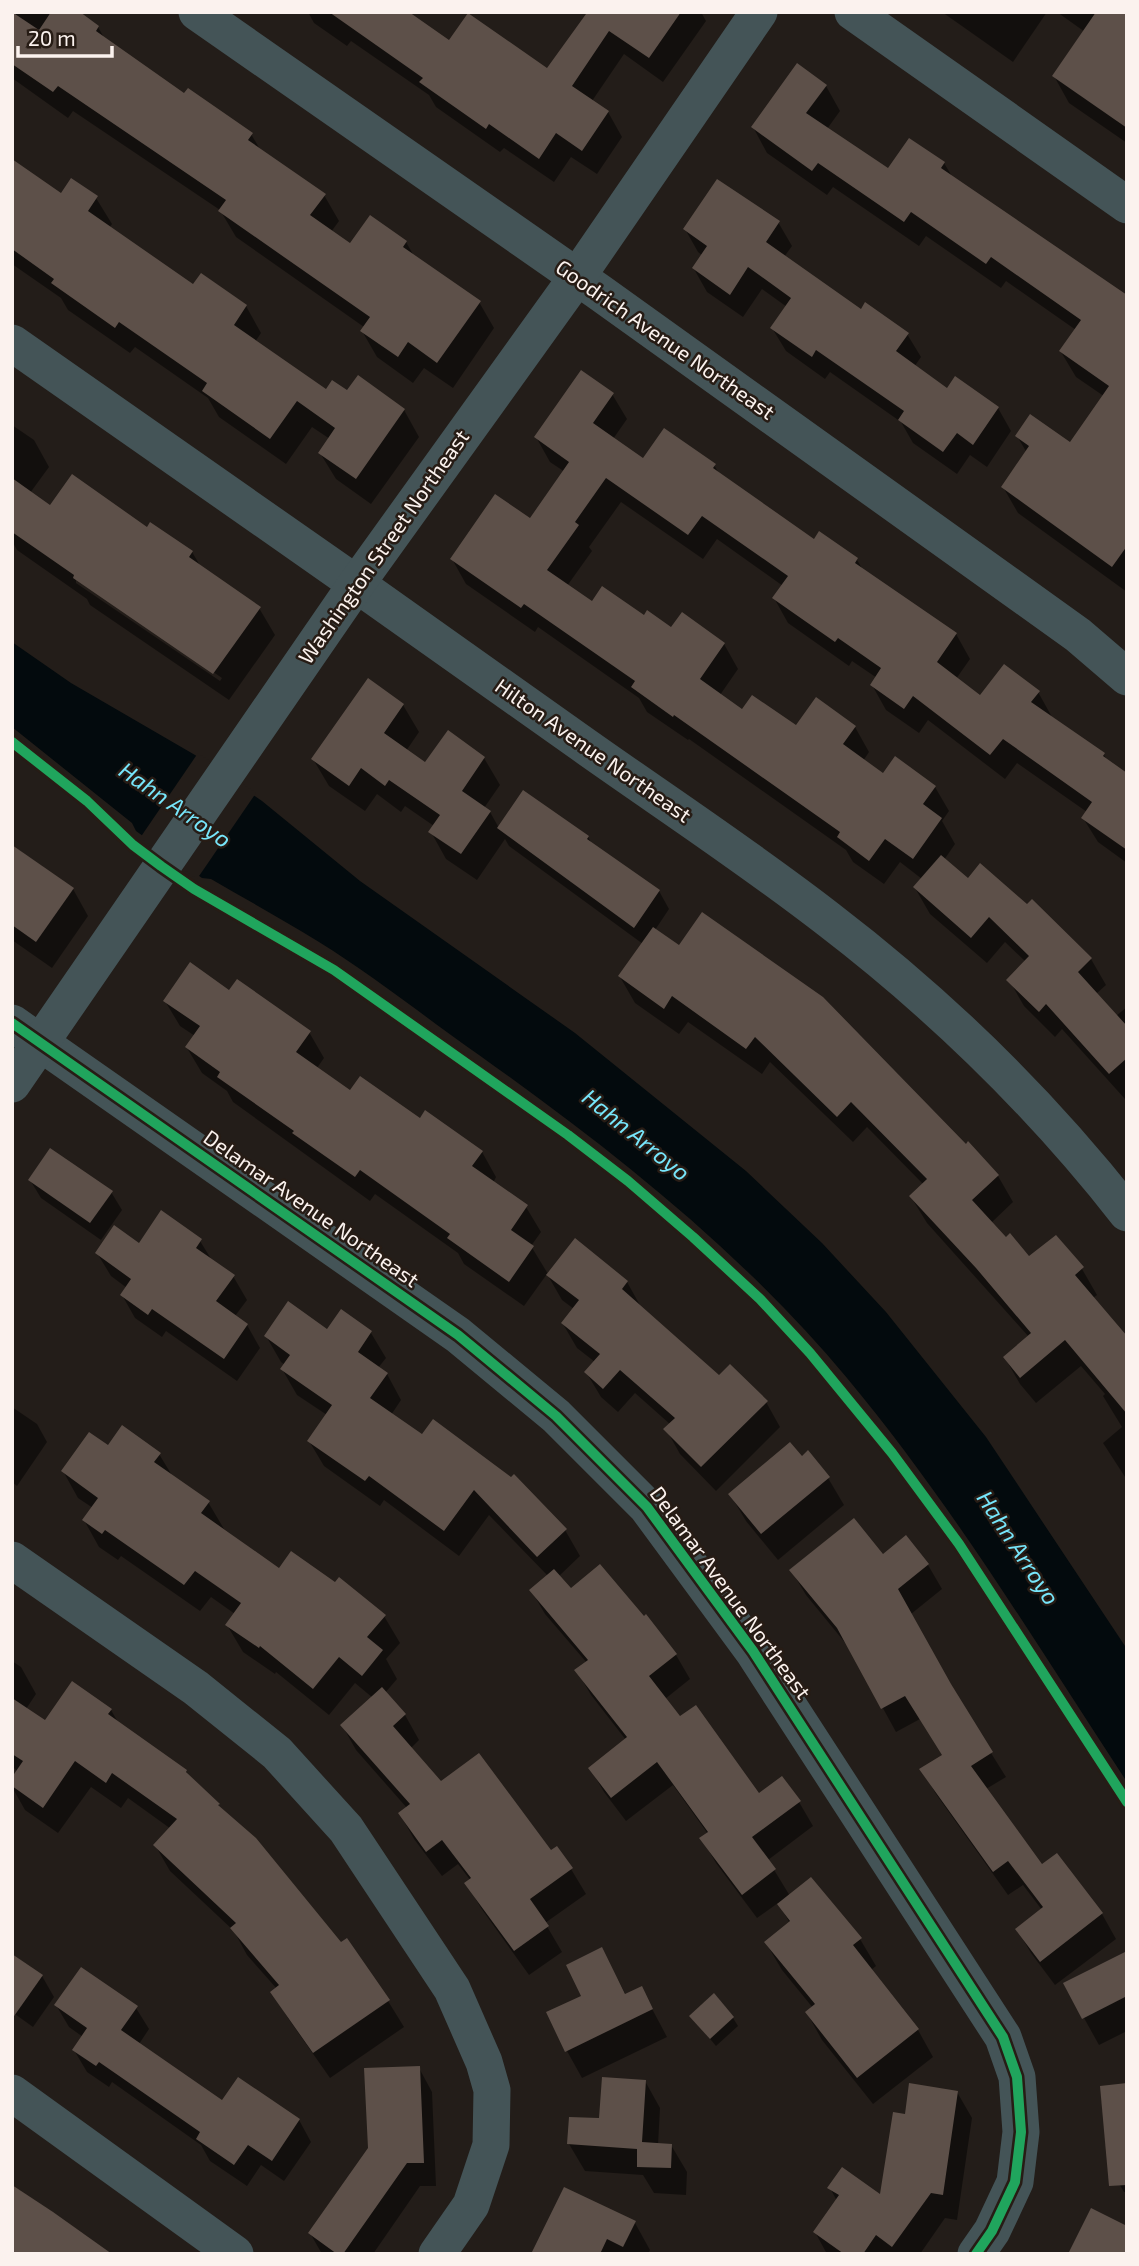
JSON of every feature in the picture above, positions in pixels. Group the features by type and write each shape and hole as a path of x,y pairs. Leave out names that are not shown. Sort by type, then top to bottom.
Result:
{"street":[{"name":"Goodrich Avenue Northeast","path":"197,12 577,276 1067,627 1127,677"},
{"name":"Washington Street Northeast","path":"12,1084 27,1033 166,860 357,583 577,276 759,12"},
{"path":"853,12 1127,205"},
{"name":"Hilton Avenue Northeast","path":"12,343 357,583 828,919 926,1000 1018,1086 1127,1213"},
{"name":"Delamar Avenue Northeast","path":"27,1033 458,1335 555,1416 647,1507 752,1651 1003,2037 1017,2077 1020,2144 1015,2182 992,2231 976,2254"},
{"path":"12,1560 196,1688 277,1753 346,1829 452,1989 484,2062 492,2090 491,2145 471,2205 437,2254"},
{"path":"12,2093 235,2254"}],"water":[{"name":"Hahn Arroyo","path":"12,642 71,683 195,755 262,801 360,881 575,1033 746,1171 822,1243 886,1312 986,1437 1127,1649 1127,1782 993,1576 922,1475 847,1378 764,1288 674,1205 529,1091 339,955 211,879 202,878 136,831 132,823 12,727"}],"pier":[{"path":"198,753 256,793 197,879 140,838"}],"building":[{"path":"12,12 39,30 51,12 80,12 99,26 96,31 184,93 188,88 253,133 248,140 326,194 310,215 350,243 370,215 407,241 403,247 481,301 437,363 408,342 398,357 360,331 370,317 218,211 226,200 58,86 53,92 12,64"},
{"path":"329,12 409,12 449,40 468,13 547,68 586,14 583,12 681,12 649,58 609,31 572,86 609,111 582,151 556,133 539,159 489,124 486,129 419,82 423,78"},
{"path":"1096,12 1127,12 1127,128 1052,76"},
{"path":"797,63 827,85 806,113 888,168 909,138 945,162 941,168 1127,295 1127,546 1112,567 1001,487 1029,446 1015,436 1030,414 1070,442 1109,386 1059,351 1081,320 991,257 986,264 911,212 904,222 818,163 812,171 751,127"},
{"path":"12,159 61,193 71,178 98,196 88,211 193,284 201,273 247,305 234,325 326,389 332,380 347,390 358,375 405,409 356,479 318,453 335,428 297,401 270,439 202,391 207,383 119,322 115,328 51,283 54,279 12,249"},
{"path":"717,179 780,221 766,242 861,309 865,302 909,333 896,351 947,388 955,376 999,407 973,445 957,433 943,452 898,420 904,411 816,350 812,357 770,328 791,298 748,267 730,295 692,268 707,246 683,229"},
{"path":"581,370 614,393 593,423 643,458 664,428 716,464 713,468 814,539 819,531 858,558 855,563 957,633 937,662 980,695 1004,664 1040,691 1031,702 1105,753 1103,756 1127,773 1127,850 1081,818 1092,802 1003,739 990,755 913,696 904,709 870,685 881,668 838,638 835,642 772,598 788,576 702,516 688,535 606,478 575,522 579,525 547,570 592,601 602,586 644,615 647,610 671,627 682,612 725,643 700,679 742,709 752,695 796,725 816,697 856,726 843,744 883,773 895,756 936,786 923,804 942,818 913,859 885,839 869,861 837,837 840,832 631,687 635,681 524,604 521,608 450,559 495,494 530,518 569,462 534,437"},
{"path":"72,474 147,527 150,522 193,551 189,557 261,607 213,674 73,578 74,575 12,532 12,478 50,505"},
{"path":"368,678 404,704 384,733 425,762 448,730 485,757 462,791 491,811 461,854 428,832 440,815 389,780 385,786 361,768 349,786 311,759"},
{"path":"523,790 660,890 634,928 497,828"},
{"path":"12,845 74,888 36,942 12,925"},
{"path":"941,855 968,878 980,863 1027,904 1032,899 1092,958 1078,972 1127,1026 1127,1058 1109,1074 1046,1004 1039,1012 1006,980 1029,956 989,917 971,938 913,887"},
{"path":"702,912 823,997 966,1144 968,1141 999,1175 972,1200 1006,1237 1010,1233 1029,1256 1056,1235 1084,1267 1075,1275 1127,1336 1127,1414 1065,1340 1020,1378 1003,1357 1031,1333 976,1268 909,1196 927,1179 851,1102 837,1117 755,1037 746,1049 672,996 664,1009 618,976 653,927 679,945"},
{"path":"190,962 229,990 237,979 311,1031 296,1052 350,1090 360,1076 420,1118 425,1110 483,1151 472,1166 528,1205 511,1230 534,1246 509,1282 447,1238 450,1234 360,1170 355,1177 292,1133 294,1131 217,1077 220,1072 185,1047 200,1026 163,1001"},
{"path":"50,1148 113,1191 90,1223 28,1180"},
{"path":"161,1210 202,1239 196,1248 235,1275 216,1301 248,1324 224,1359 152,1309 148,1315 120,1295 131,1279 95,1253 114,1225 139,1243"},
{"path":"575,1238 628,1281 622,1289 719,1375 730,1364 768,1401 701,1467 663,1429 675,1418 620,1370 603,1389 584,1372 600,1354 561,1323 579,1300 546,1275"},
{"path":"288,1301 327,1329 341,1309 372,1331 358,1352 388,1373 370,1398 422,1434 433,1419 511,1477 514,1474 567,1529 537,1557 474,1490 444,1531 369,1476 365,1481 307,1441 332,1405 280,1369 290,1355 264,1336"},
{"path":"122,1425 161,1453 154,1462 210,1501 201,1513 279,1568 291,1551 335,1582 339,1577 386,1615 367,1637 383,1650 362,1676 339,1657 313,1689 260,1646 259,1648 225,1625 241,1603 195,1571 184,1585 105,1530 102,1534 82,1520 98,1498 61,1471 89,1432 108,1445"},
{"path":"790,1442 802,1456 808,1450 830,1477 761,1534 728,1494"},
{"path":"854,1518 883,1554 906,1535 929,1564 898,1589 993,1752 971,1766 1042,1864 1057,1853 1103,1913 1040,1962 1015,1929 1043,1907 1008,1861 993,1872 919,1769 942,1755 905,1696 881,1709 837,1628 789,1570"},
{"path":"600,1564 644,1616 646,1614 677,1654 649,1676 680,1716 696,1705 759,1793 782,1776 801,1801 752,1837 776,1869 742,1895 699,1838 708,1832 657,1762 611,1798 588,1768 627,1737 574,1670 588,1660 529,1590 554,1569 571,1588"},
{"path":"72,1681 112,1709 108,1714 187,1770 186,1772 220,1804 218,1805 256,1838 341,1942 347,1938 390,2000 313,2053 270,1992 279,1985 230,1928 236,1923 153,1845 177,1819 112,1773 106,1783 75,1761 43,1808 12,1786 12,1777 23,1761 12,1754 12,1698 45,1720"},
{"path":"382,1687 406,1714 393,1726 441,1781 479,1753 551,1850 557,1846 573,1868 530,1899 549,1926 514,1951 464,1883 471,1878 442,1840 426,1852 398,1813 410,1804 340,1725"},
{"path":"811,1877 862,1938 853,1945 919,2029 857,2078 805,2012 815,2004 764,1942 790,1921 777,1904"},
{"path":"602,1947 625,1994 642,1986 653,2009 565,2052 546,2012 581,1996 566,1965"},
{"path":"1127,1951 1127,1996 1082,2019 1063,1983"},
{"path":"12,1954 43,1975 12,2019"},
{"path":"81,1967 138,2006 121,2030 222,2100 238,2077 300,2119 272,2161 248,2145 234,2165 196,2139 200,2132 99,2062 96,2066 72,2050 87,2028 54,2005"},
{"path":"714,1993 734,2017 710,2039 689,2016"},
{"path":"420,2066 424,2163 407,2163 343,2254 337,2254 308,2233 368,2148 364,2068"},
{"path":"602,2077 646,2080 642,2142 672,2144 671,2168 637,2167 637,2149 567,2144 569,2117 599,2118"},
{"path":"909,2083 958,2091 943,2195 931,2193 892,2247 876,2235 863,2254 844,2254 813,2232 839,2195 827,2188 842,2167 880,2194 893,2112 905,2114"},
{"path":"1127,2083 1127,2185 1109,2186 1100,2086"},
{"path":"12,2185 53,2212 112,2254 12,2254"},
{"path":"564,2187 636,2221 623,2247 607,2239 600,2254 531,2254"},
{"path":"1091,2208 1127,2226 1127,2254 1068,2254"}],"cycle path":[{"path":"12,742 87,801 133,845 161,866 194,889 334,970 568,1135 628,1181 760,1299 810,1353 892,1453 959,1544 1127,1802"},
{"path":"12,1023 458,1335 556,1416 647,1507 753,1651 1003,2037 1017,2077 1021,2132 1015,2182 992,2231 976,2254"}]}
